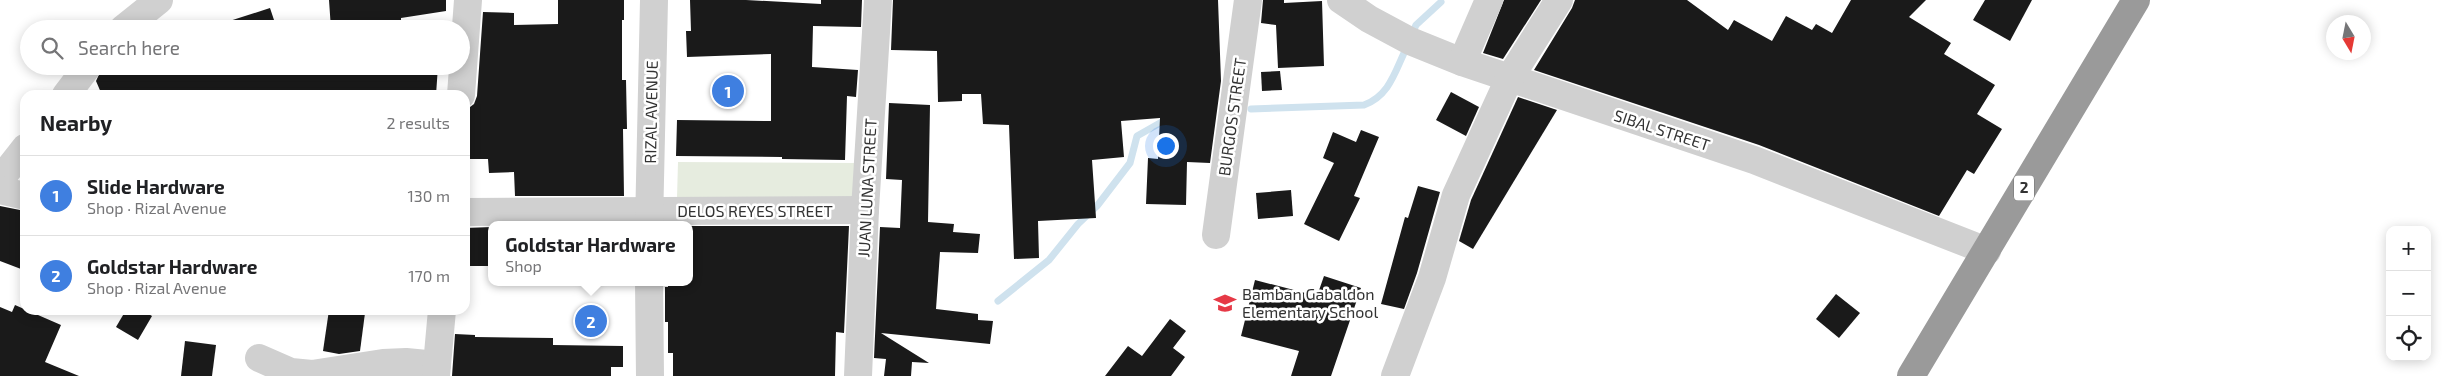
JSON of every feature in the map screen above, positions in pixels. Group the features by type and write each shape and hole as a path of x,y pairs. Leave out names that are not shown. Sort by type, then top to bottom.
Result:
{"highway":[{"name":"2","path":"1911,376 2136,0"}],"street":[{"path":"134,20 159,0"},
{"path":"467,20 468,0"},
{"name":"RIZAL AVENUE","path":"649,218 654,0"},
{"name":"JUAN LUNA STREET","path":"858,376 865,210 878,0"},
{"name":"BURGOS STREET","path":"1216,235 1248,0"},
{"name":"SIBAL STREET","path":"1341,0 1369,19 1410,41 1462,62 1754,160 1987,251"},
{"path":"1462,62 1489,0"},
{"path":"1395,376 1432,278 1456,195 1509,79 1559,0"},
{"path":"70,90 81,75"},
{"path":"461,90 462,75"},
{"path":"0,180 20,154"},
{"path":"0,190 20,195"},
{"name":"DELOS REYES STREET","path":"470,212 649,218 865,210"},
{"path":"649,286 650,376"},
{"path":"259,358 291,372 312,374 383,363 406,362 437,370 442,315"}],"shaded area":[{"path":"678,162 855,163 855,199 677,198"}],"building":[{"path":"329,0 446,0 446,11 401,18 401,20 330,20"},
{"path":"558,0 624,0 622,80 626,80 627,129 623,129 624,196 515,196 514,172 489,173 488,159 470,159 470,107 474,104 477,96 483,12 514,13 514,25 558,24"},
{"path":"690,0 746,0 821,4 821,0 862,0 861,27 813,26 812,67 858,70 856,97 847,96 845,160 782,159 782,157 676,156 677,120 771,121 771,54 687,57 686,31 691,31"},
{"path":"893,0 1218,0 1221,81 1210,163 1187,162 1186,205 1146,204 1148,158 1158,159 1160,118 1121,121 1124,157 1092,160 1096,218 1038,221 1039,258 1014,259 1009,125 983,124 981,94 962,94 962,101 938,102 937,51 891,50"},
{"path":"1263,0 1284,0 1284,3 1322,1 1324,66 1278,68 1276,25 1261,23"},
{"path":"1504,0 1541,0 1503,59 1483,53"},
{"path":"1575,0 1687,0 1728,30 1734,20 1772,41 1786,16 1812,30 1816,24 1832,33 1851,0 1926,0 1909,17 1951,43 1944,54 1995,85 1977,114 2002,129 1974,174 1967,170 1939,216 1759,145 1534,70"},
{"path":"1985,0 2032,0 2010,41 1973,20"},
{"path":"270,8 274,20 233,20"},
{"path":"1280,71 1282,90 1262,91 1261,72"},
{"path":"99,75 437,75 436,90 100,90 96,81"},
{"path":"1451,92 1479,107 1466,136 1436,120"},
{"path":"1518,97 1557,110 1473,249 1459,241 1471,200"},
{"path":"889,103 930,105 928,222 954,224 953,232 980,234 978,253 940,252 936,309 978,314 978,320 993,321 990,344 881,333 929,363 912,362 911,376 884,376 886,359 874,358 880,227 900,228 902,180 886,179"},
{"path":"1361,130 1379,137 1354,196 1360,198 1339,241 1304,224 1334,163 1323,158 1333,132 1356,142"},
{"path":"1418,186 1440,192 1417,273 1404,309 1381,304 1405,217 1408,218"},
{"path":"1291,190 1293,216 1258,219 1256,193"},
{"path":"0,206 20,210 20,269 0,261"},
{"path":"693,226 849,226 844,333 836,332 835,376 673,376 673,353 668,353 668,322 665,322 665,287 693,286"},
{"path":"488,227 488,266 470,266 470,228"},
{"path":"1324,276 1361,288 1331,376 1291,376 1299,351 1241,336 1255,280 1317,296"},
{"path":"1836,294 1860,313 1839,338 1816,319"},
{"path":"15,305 20,307 20,315 38,315 61,325 45,362 79,376 0,376 0,307 12,312"},
{"path":"123,315 152,316 138,340 116,327"},
{"path":"328,315 365,315 360,351 339,354 323,351"},
{"path":"1170,319 1186,331 1173,348 1185,357 1171,376 1105,376 1128,346 1142,356"},
{"path":"455,334 475,335 475,337 553,338 553,345 623,346 623,367 611,367 611,376 452,376"},
{"path":"185,341 216,345 212,376 181,376"}],"waterway":[{"path":"1412,34 1416,25 1441,2"},
{"path":"1251,109 1364,105 1385,90 1404,53"},
{"path":"998,301 1049,260 1078,224 1097,206 1130,163 1137,136 1167,119"}],"place":[{"name":"Slide Hardware","path":"728,91"},
{"name":"Bamban Gabaldon Elementary School","path":"1225,303"},
{"name":"Goldstar Hardware","path":"591,321"}]}
